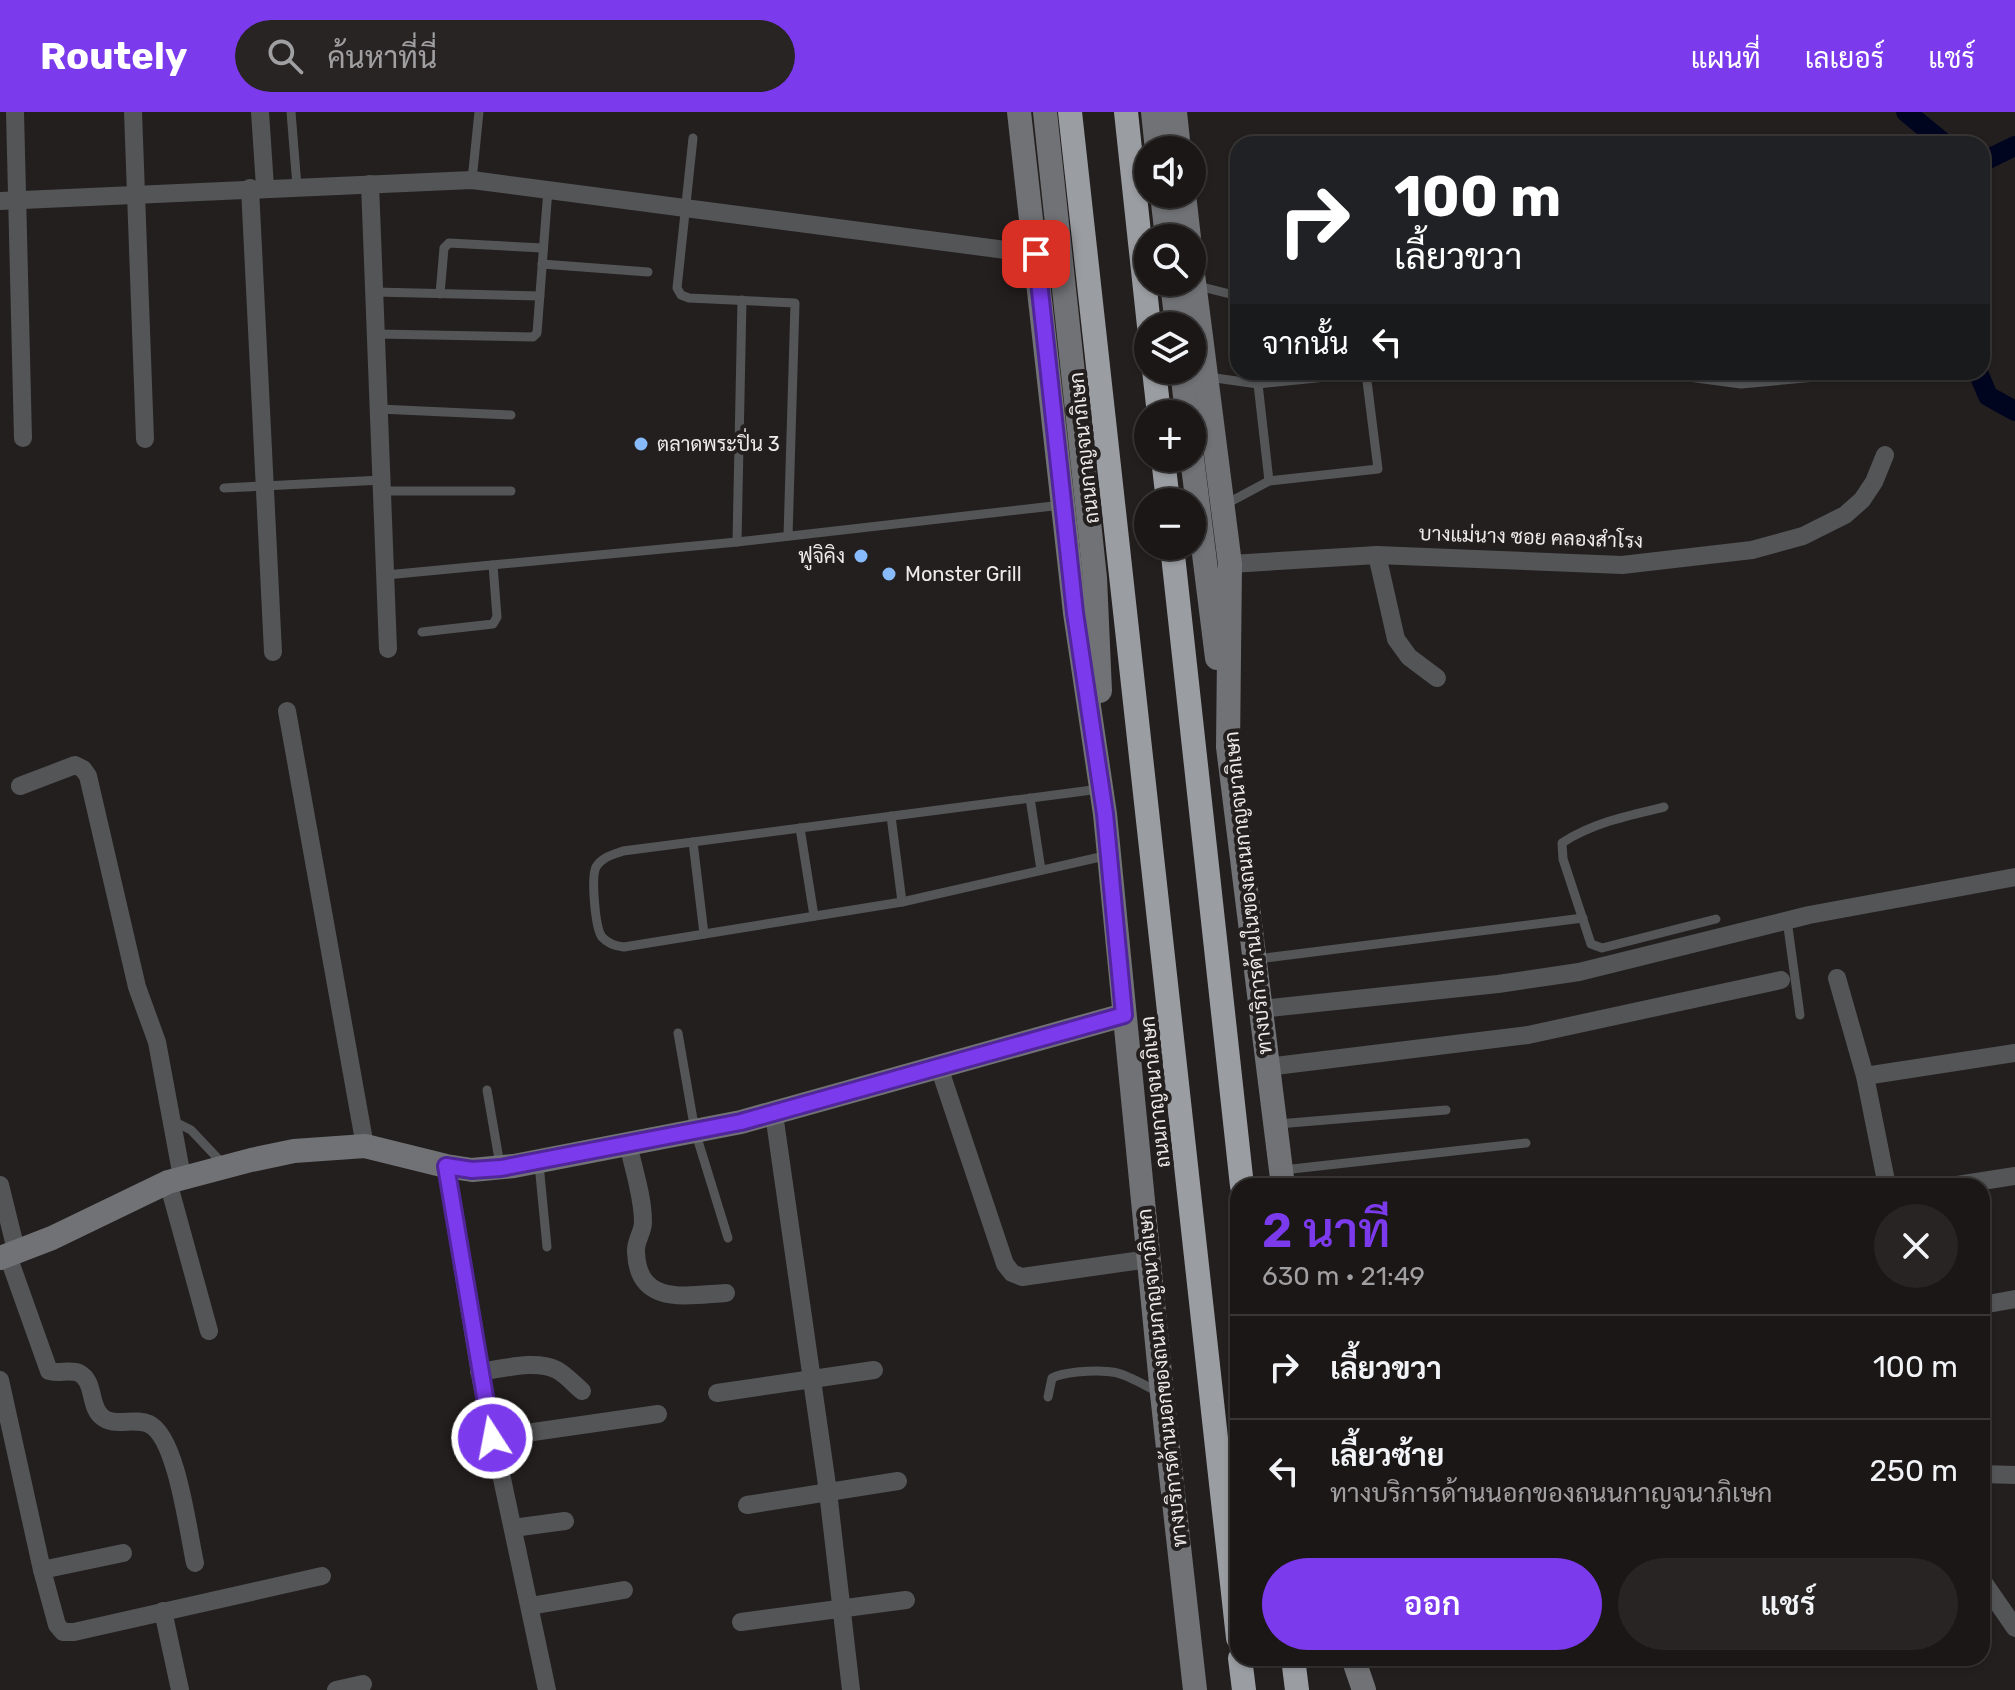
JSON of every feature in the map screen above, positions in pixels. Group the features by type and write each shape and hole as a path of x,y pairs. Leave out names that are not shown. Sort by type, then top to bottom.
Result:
{"highway":[{"name":"ถนนกาญจนาภิเษก","path":"1070,112 1230,1565"},
{"path":"1126,112 1147,312"},
{"path":"1174,560 1241,1178"},
{"path":"1241,1666 1244,1690"},
{"path":"1294,1666 1297,1690"}],"main road":[{"name":"ทางบริการด้านนอกของถนนกาญจนาภิเษก","path":"1019,112 1075,613 1105,814 1162,1394 1195,1690"},
{"path":"1045,112 1095,578 1105,814"},
{"path":"1153,112 1156,136"},
{"path":"1175,112 1178,136"},
{"name":"ทางบริการด้านในของถนนกาญจนาภิเษก","path":"1195,384 1222,506 1230,564 1228,747 1282,1178"},
{"path":"1194,472 1228,747"},
{"path":"8,1256 175,1179 294,1151 365,1146 446,1166 472,1170 501,1168 774,1114 1124,1015"},
{"path":"1177,1690 1185,1594"},
{"path":"1347,1666 1349,1690"},
{"path":"1356,1666 1364,1690"}],"street":[{"path":"15,112 8,200 23,438"},
{"path":"133,112 145,439"},
{"path":"260,112 257,188 263,485 273,652"},
{"path":"8,200 472,180 1036,254"},
{"path":"370,184 388,649"},
{"name":"บางแม่นาง ซอย คลองสำโรง","path":"1230,564 1377,555 1622,565 1752,550 1803,536 1845,515 1862,500 1874,482 1885,455"},
{"path":"1377,555 1396,639 1409,657 1437,678"},
{"path":"287,711 365,1146"},
{"path":"20,786 75,765 88,776 137,987 157,1042 173,1121 175,1179 209,1331"},
{"path":"1261,1009 1498,984 1579,972 1787,920 2015,877"},
{"path":"1837,978 1865,1076 1885,1178"},
{"path":"1267,1067 1528,1035 1781,980"},
{"path":"1865,1076 2015,1053"},
{"path":"939,1067 1005,1264 1012,1273 1022,1277 1149,1259"},
{"path":"774,1114 828,1492 851,1690"},
{"path":"628,1143 643,1223 636,1247 641,1275 651,1289 672,1296 726,1293"},
{"path":"446,1166 479,1372 547,1690"},
{"path":"1990,1180 2015,1176"},
{"path":"0,1185 8,1256 49,1371 82,1374 88,1382 95,1407 103,1418 112,1422 136,1420 150,1424 164,1437 172,1456 195,1563"},
{"path":"1990,1304 2015,1299"},
{"path":"479,1372 547,1366 559,1371 582,1391"},
{"path":"717,1393 874,1370"},
{"path":"0,1380 42,1570 57,1625 63,1632 322,1576"},
{"path":"492,1438 658,1414"},
{"path":"1990,1474 2015,1475"},
{"path":"747,1505 898,1481"},
{"path":"513,1528 565,1521"},
{"path":"42,1570 123,1553"},
{"path":"530,1606 624,1590"},
{"path":"1990,1592 2015,1628"},
{"path":"741,1622 906,1600"},
{"path":"163,1611 180,1690"},
{"path":"336,1690 363,1684"}],"lane":[{"path":"291,112 297,186"},
{"path":"472,180 479,112"},
{"path":"693,138 677,288 681,295 689,298 795,303 788,536"},
{"path":"377,334 528,339 537,333 548,189"},
{"path":"440,294 444,248 449,243 543,248"},
{"path":"542,264 648,272"},
{"path":"1206,285 1230,293"},
{"path":"375,292 540,296"},
{"path":"737,542 742,300"},
{"path":"1206,375 1230,379"},
{"path":"1234,380 1258,384 1297,380"},
{"path":"1222,506 1269,481 1378,469 1367,380"},
{"path":"1711,380 1741,384 1784,380"},
{"path":"1258,384 1269,481"},
{"path":"379,409 511,415"},
{"path":"224,488 382,485 511,491"},
{"path":"386,575 737,542 1062,505"},
{"path":"422,632 493,624 497,617 493,565"},
{"path":"1101,789 623,851 606,857 597,865 593,875 598,931 604,940 624,947 902,902 1109,855"},
{"path":"1030,798 1041,870"},
{"path":"1664,807 1579,833 1562,843 1563,859 1591,944 1602,948 1716,919"},
{"path":"891,816 902,902"},
{"path":"800,828 814,916"},
{"path":"693,842 704,934"},
{"path":"1256,960 1583,918"},
{"path":"1787,920 1800,1015"},
{"path":"678,1033 695,1131 728,1238"},
{"path":"487,1090 501,1168"},
{"path":"1275,1124 1446,1110"},
{"path":"173,1121 191,1130 225,1166"},
{"path":"1282,1178 1526,1143"},
{"path":"538,1161 547,1247"},
{"path":"1048,1397 1052,1378 1059,1374 1105,1369 1162,1394"}],"waterway":[{"path":"1906,112 1935,136"},
{"path":"1990,158 2015,146"},
{"path":"1981,380 1988,396 2015,411"}],"place":[{"name":"ตลาดพระปิ่น 3","path":"641,444"},
{"name":"ฟูจิคิง","path":"861,556"},
{"name":"Monster Grill","path":"889,574"}],"route":[{"path":"492,1438 446,1166 472,1170 501,1168 741,1122 1124,1015 1105,814 1075,613 1036,254"}]}
